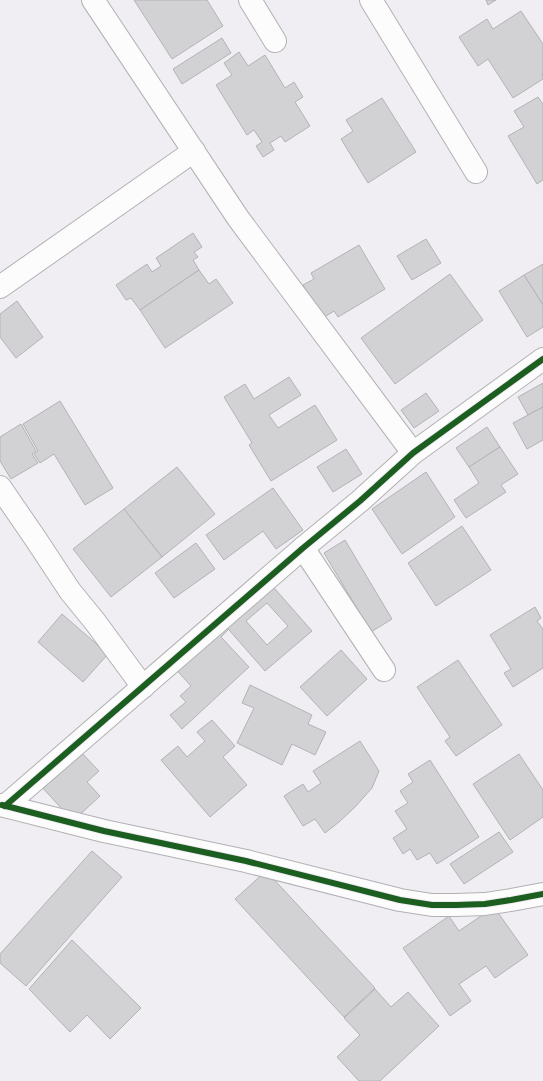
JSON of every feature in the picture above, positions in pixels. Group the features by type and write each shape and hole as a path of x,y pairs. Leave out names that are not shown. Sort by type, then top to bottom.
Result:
{"street":[{"path":"93,0 242,224 413,453"},
{"path":"250,0 275,40"},
{"path":"371,0 476,172"},
{"path":"0,287 194,151"},
{"path":"3,806 143,687 302,548 360,501 413,453 543,359"},
{"path":"0,486 70,591 96,623 143,687"},
{"path":"302,548 384,670"},
{"path":"3,806 104,831 246,860 400,900 432,905 456,905 492,903 543,894"}],"building":[{"path":"134,0 207,0 223,26 172,59"},
{"path":"486,0 496,0 488,5"},
{"path":"521,11 543,44 543,79 513,98 488,59 478,66 459,37 487,19 493,29"},
{"path":"222,38 231,53 182,84 173,69"},
{"path":"239,52 248,66 265,55 285,88 294,82 303,97 295,102 310,126 285,142 281,136 270,143 274,150 263,157 256,146 262,142 254,130 247,135 216,85 232,75 224,63"},
{"path":"538,97 543,104 543,180 537,184 508,136 524,127 514,111"},
{"path":"382,98 416,152 368,183 341,139 353,131 346,120"},
{"path":"193,233 202,247 194,252 198,257 193,260 199,270 140,310 131,298 126,300 116,285 147,264 152,272 161,266 156,258"},
{"path":"426,239 441,263 412,280 397,256"},
{"path":"359,245 385,289 338,317 334,311 323,318 303,285 314,279 311,273"},
{"path":"543,264 543,305 524,275"},
{"path":"199,270 209,284 216,279 233,303 165,348 140,310"},
{"path":"450,274 483,320 395,384 361,338"},
{"path":"524,275 543,305 543,327 527,337 499,291"},
{"path":"17,301 43,337 16,358 0,337 0,314"},
{"path":"289,377 301,395 269,415 278,428 315,405 337,440 271,481 249,445 252,443 224,397 245,384 254,399"},
{"path":"543,383 543,407 528,415 518,397"},
{"path":"426,393 439,411 414,428 401,410"},
{"path":"60,401 113,488 85,505 54,454 40,463 34,454 38,451 23,424"},
{"path":"543,407 543,440 527,449 513,423"},
{"path":"21,424 36,451 32,454 38,463 11,479 0,461 0,437"},
{"path":"487,427 500,447 469,467 456,448"},
{"path":"500,447 518,474 501,485 506,492 466,518 454,500 479,483 469,467"},
{"path":"346,449 362,474 333,492 317,467"},
{"path":"177,467 215,514 162,557 124,509"},
{"path":"426,472 455,517 402,554 372,509"},
{"path":"273,488 303,530 276,549 263,531 224,560 206,535"},
{"path":"124,509 162,557 111,597 73,549"},
{"path":"462,526 491,570 436,606 408,563"},
{"path":"345,540 392,619 371,632 324,553"},
{"path":"196,543 215,569 174,598 155,573"},
{"path":"268,581 312,631 265,671 222,622","holes":["267,603 288,626 267,645 246,621"]},
{"path":"535,607 541,618 537,621 543,629 543,668 513,687 504,673 511,669 490,635"},
{"path":"62,614 108,654 83,682 38,642"},
{"path":"222,622 228,630 221,637 249,667 182,729 170,715 186,702 180,696 191,686 173,666"},
{"path":"341,650 367,679 327,716 300,687"},
{"path":"458,660 502,725 456,756 445,741 450,737 417,687"},
{"path":"250,685 312,715 308,724 326,732 315,755 292,744 282,765 237,743 254,708 242,703"},
{"path":"212,720 235,746 223,757 247,785 210,817 161,760 178,746 187,757 205,741 197,732"},
{"path":"360,741 379,771 372,788 355,807 325,833 315,819 303,826 284,796 303,784 308,792 321,783 313,771"},
{"path":"78,749 99,771 87,782 100,796 73,821 39,784"},
{"path":"519,754 543,790 543,817 510,840 473,784"},
{"path":"430,760 479,837 437,864 430,853 417,860 410,849 403,854 393,838 407,829 395,811 408,803 400,791 413,782 408,774"},
{"path":"499,832 513,852 464,884 450,864"},
{"path":"92,851 122,877 26,986 0,963 0,954"},
{"path":"266,871 375,988 344,1017 235,899"},
{"path":"494,907 528,955 495,978 486,966 459,984 471,1001 450,1016 403,948 449,916 459,931"},
{"path":"72,940 141,1008 110,1039 87,1015 70,1032 29,989"},
{"path":"375,989 391,1007 408,992 439,1026 380,1081 359,1081 337,1057 360,1035 344,1018"}],"cycle path":[{"path":"5,806 303,548 360,501 413,453 543,359"},
{"path":"2,805 104,831 246,861 400,900 432,905 485,904 543,894"}]}
